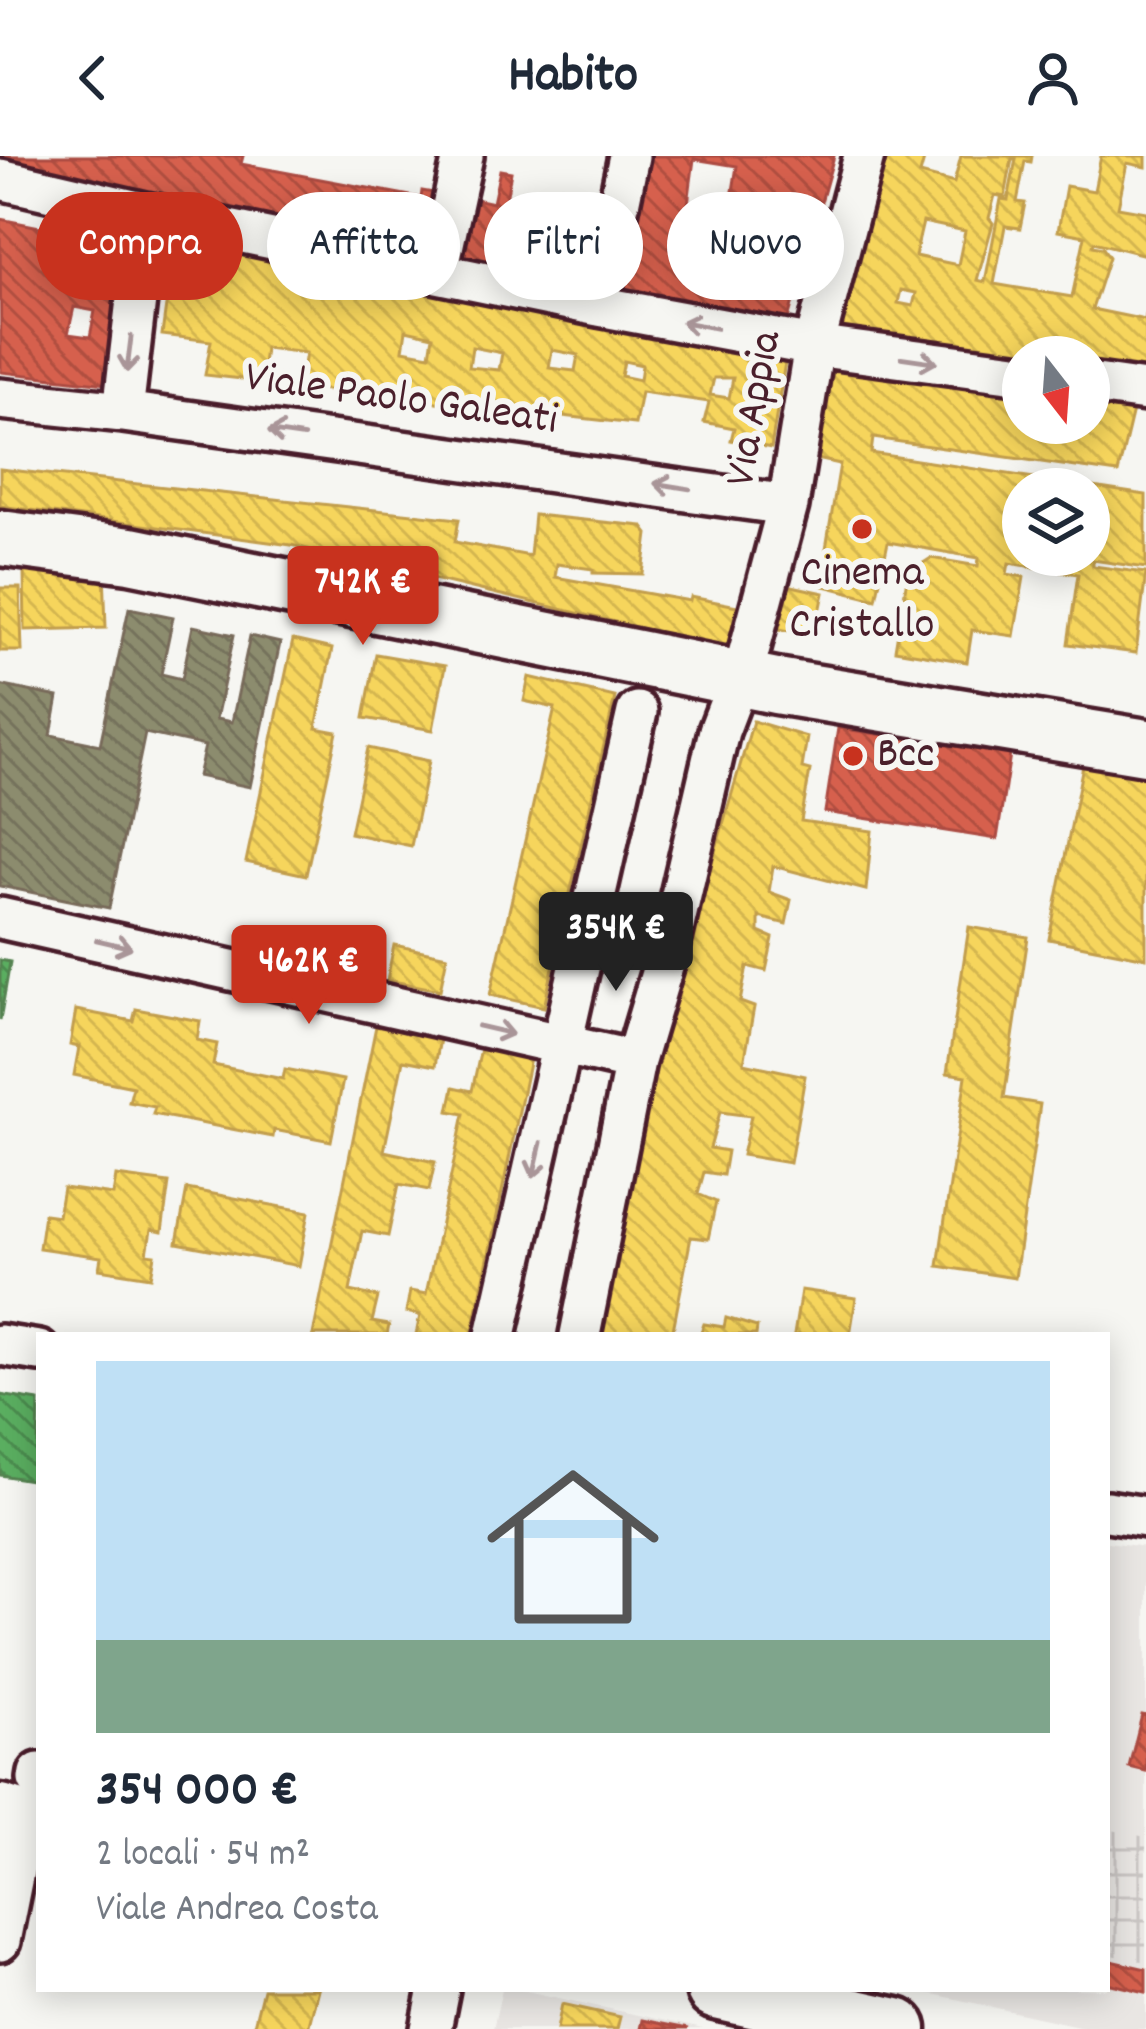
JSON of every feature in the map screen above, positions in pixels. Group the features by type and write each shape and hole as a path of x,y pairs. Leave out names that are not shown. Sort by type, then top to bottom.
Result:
{"main road":[{"path":"730,1992 896,2029"}],"street":[{"path":"455,192 463,156"},
{"path":"598,306 629,156"},
{"name":"Via Appia","path":"581,1332 635,1061 670,943 719,730 740,680 788,505 814,346 864,156"},
{"path":"0,179 56,192"},
{"path":"460,277 814,346 1002,371"},
{"path":"123,412 136,300"},
{"path":"1110,386 1146,391"},
{"name":"Viale Paolo Galeati","path":"0,399 788,505"},
{"path":"0,538 130,555 740,680 1146,747"},
{"path":"497,1332 637,712"},
{"path":"0,918 635,1061"},
{"path":"0,1345 36,1351"},
{"path":"1110,1511 1146,1517"},
{"path":"0,1941 28,1803"},
{"path":"430,2029 438,1992"}],"shaded area":[{"path":"1110,1542 1146,1547 1146,2029 1092,2029 924,1992 1110,1992"},
{"path":"1110,1830 1146,1837 1146,1962 1110,1955"},
{"path":"501,1992 531,1992 703,2029 493,2029"}],"building: Abitazioni":[{"path":"884,156 925,156 920,174 954,183 961,156 1032,156 1031,162 1025,161 1017,202 1025,203 1020,228 1005,226 994,284 1072,297 1085,236 1058,231 1066,186 1094,191 1101,156 1146,156 1146,167 1127,163 1118,207 1146,212 1146,255 1094,242 1109,257 1092,309 1145,320 1146,314 1146,375 1110,372 1110,336 1002,336 1002,354 836,330","holes":["1012,159 1016,159 1008,200 1001,199 985,282 977,280 993,223 989,218 995,195 1005,197","923,222 965,231 958,265 915,256","901,290 916,293 913,306 898,303"]},
{"path":"243,252 267,257 267,300 460,300 460,294 786,356 771,448 731,440 734,428 704,422 709,402 641,392 635,424 300,387 306,353 265,348 261,381 205,375 211,341 162,335 167,300 243,300","holes":["406,330 433,336 430,355 403,350","472,347 502,353 499,370 469,367","552,350 578,355 575,371 549,368","624,361 642,365 640,380 621,376","714,378 733,378 729,398 710,395"]},
{"path":"830,363 1002,389 1002,444 1110,444 1110,403 1134,406 1118,473 1110,468 873,438 871,453 1002,473 1002,576 1024,577 1014,636 972,630 967,662 895,650 908,573 931,558 978,566 979,558 888,542 876,599 820,585 840,464 808,457"},
{"path":"0,469 459,519 455,542 530,556 534,515 642,526 648,534 643,574 593,573 593,569 557,564 555,577 737,606 729,649 291,545 0,506"},
{"path":"1110,490 1146,495 1146,568 1110,563"},
{"path":"104,568 106,628 25,630 24,571"},
{"path":"1110,568 1146,573 1136,653 1068,644 1078,576 1110,576"},
{"path":"778,583 824,593 815,636 769,627"},
{"path":"0,588 20,588 22,651 0,651"},
{"path":"293,640 332,649 316,728 337,732 306,875 246,862"},
{"path":"376,654 445,666 433,730 364,718"},
{"path":"529,677 615,697 544,1007 490,995 555,708 524,701"},
{"path":"753,721 807,737 802,768 810,770 801,821 872,831 866,890 773,866 769,892 791,900 786,924 759,917 759,932 773,938 766,971 747,966 740,1002 754,1007 744,1063 805,1076 790,1163 742,1155 751,1116 720,1112 710,1148 727,1151 723,1175 704,1172 698,1194 716,1202 708,1239 691,1237 673,1332 600,1332 666,1020"},
{"path":"368,748 429,761 411,846 350,833"},
{"path":"1083,765 1146,777 1146,958 1049,939"},
{"path":"969,927 1028,937 1004,1098 1040,1104 1015,1278 938,1266 966,1076 947,1073"},
{"path":"394,945 447,956 440,990 387,980"},
{"path":"136,1009 200,1021 197,1040 217,1044 213,1065 283,1079 285,1069 343,1080 331,1141 274,1130 273,1137 153,1114 155,1107 129,1102 133,1087 74,1075 79,1047 70,1045 76,1010 133,1021"},
{"path":"376,1026 440,1039 435,1066 403,1060 384,1151 435,1162 429,1190 399,1184 388,1236 362,1231 350,1291 378,1297 372,1322 389,1325 388,1332 314,1332"},
{"path":"482,1044 531,1054 473,1332 417,1332 420,1315 406,1312 410,1291 426,1294 464,1114 449,1111 454,1087 472,1091"},
{"path":"116,1176 169,1183 162,1232 151,1230 147,1254 155,1255 151,1277 99,1269 101,1257 39,1248 44,1214 58,1216 63,1188 113,1195"},
{"path":"187,1189 309,1212 299,1266 177,1243"},
{"path":"801,1290 856,1298 850,1332 794,1332"},
{"path":"726,1318 757,1327 756,1332 701,1332 704,1324 724,1327"},
{"path":"262,1992 317,1992 308,2029 253,2029"},
{"path":"562,2004 620,2017 617,2029 557,2029"}],"building: Negozi":[{"path":"0,156 243,156 241,164 389,192 267,192 267,216 243,211 243,192 145,192 0,164"},
{"path":"637,156 834,156 824,192 733,192 737,166 694,159 690,192 667,192 667,300 793,300 786,326 630,300 643,300 643,192 629,192"},
{"path":"500,170 511,172 507,192 495,192"},
{"path":"461,196 484,201 484,269 460,264"},
{"path":"0,219 36,226 36,300 124,300 108,384 1,372","holes":["74,307 95,311 90,337 68,334"]},
{"path":"838,728 1010,754 997,839 825,812"},
{"path":"1142,1715 1146,1716 1146,1771 1129,1767"},
{"path":"1110,1961 1146,1969 1146,1992 1110,1984"},
{"path":"642,2020 688,2029 640,2029"}],"building: Pubblico":[{"path":"0,960 10,962 0,1020"},
{"path":"0,1395 36,1401 36,1481 0,1475"}],"building: Industria":[{"path":"129,608 173,617 161,674 182,679 193,626 234,635 216,719 232,722 250,636 280,643 250,787 198,776 205,746 145,733 109,908 0,886 0,685 58,697 51,735 100,745"}],"place":[{"name":"Cinema Cristallo","path":"862,529"},
{"name":"Bcc","path":"853,756"}]}
